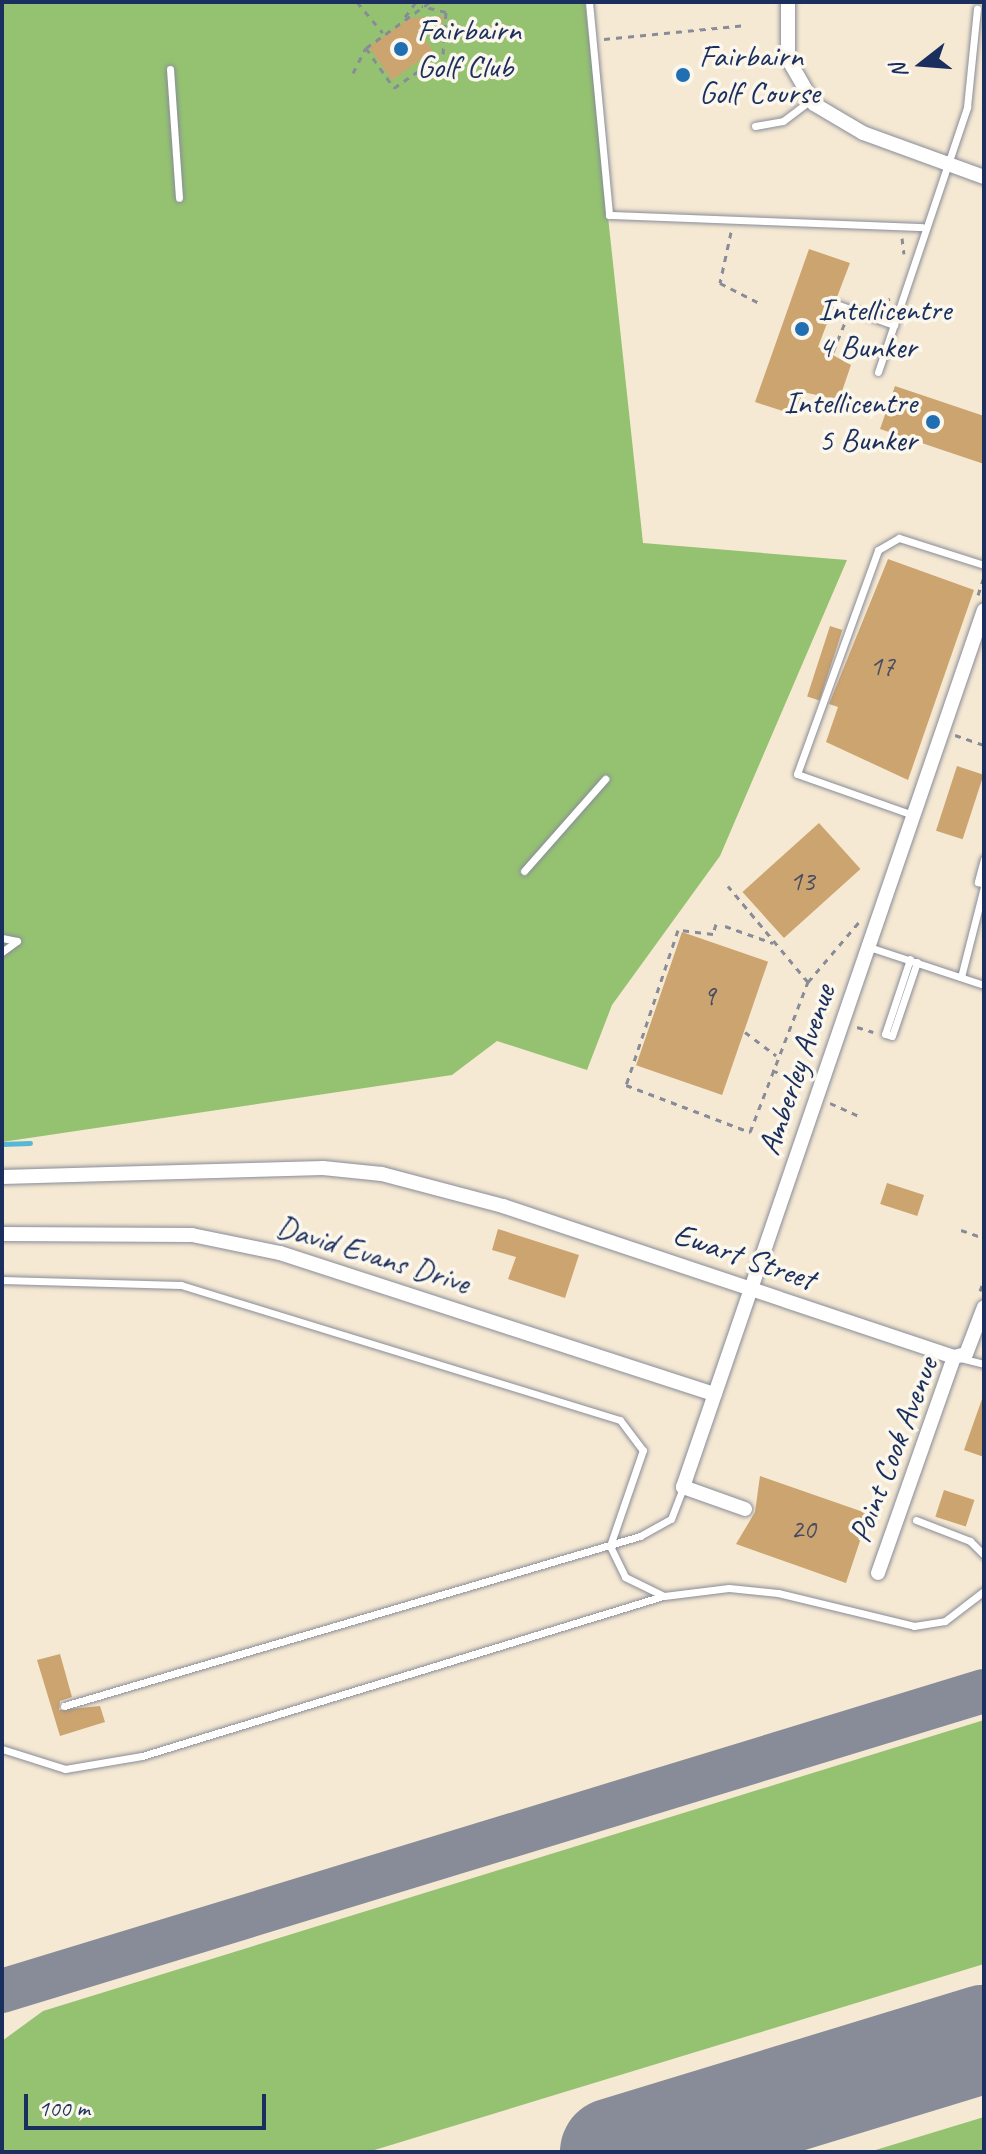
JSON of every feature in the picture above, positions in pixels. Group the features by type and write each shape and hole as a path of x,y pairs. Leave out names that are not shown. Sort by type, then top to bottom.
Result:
{"street":[{"path":"788,2 786,51 799,88 810,101 855,129 984,177"},
{"name":"Amberley Avenue","path":"683,1487 984,610"},
{"name":"Ewart Street","path":"2,1177 323,1168 382,1174 515,1211 954,1357"},
{"name":"David Evans Drive","path":"2,1234 192,1235 280,1253 715,1394"},
{"name":"Point Cook Avenue","path":"878,1573 954,1357 966,1354 981,1301"},
{"path":"683,1487 745,1509"}],"lane":[{"path":"589,2 609,215 922,227"},
{"path":"878,372 922,227 969,100 977,9"},
{"path":"170,69 179,198"},
{"path":"755,126 783,121 810,101"},
{"path":"836,304 894,325"},
{"path":"913,815 797,774 878,550 899,538 984,565"},
{"path":"524,871 605,779"},
{"path":"961,977 984,886 978,882 984,859"},
{"path":"2,938 17,941 2,952"},
{"path":"869,947 984,985"},
{"path":"888,1036 913,961"},
{"path":"2,1280 181,1285 620,1420 643,1450 610,1546 625,1577 664,1596"},
{"path":"954,1357 984,1364"},
{"path":"64,1706 610,1546 671,1519 683,1487"},
{"path":"916,1520 970,1541 984,1555"},
{"path":"2,1749 65,1769 142,1756 664,1596 729,1588 778,1593 914,1626 945,1621 984,1591"}],"path":[{"path":"357,2 383,33"},
{"path":"405,17 416,2"},
{"path":"353,73 366,48 405,17 430,2"},
{"path":"366,48 394,88 443,54 446,12 422,6"},
{"path":"592,41 746,25"},
{"path":"736,221 720,283 761,304"},
{"path":"895,233 904,244 899,269"},
{"path":"878,304 889,301 895,284"},
{"path":"833,352 850,309"},
{"path":"952,734 984,745"},
{"path":"728,886 808,982"},
{"path":"716,924 713,934 678,930 626,1085 750,1132 776,1055 808,982 868,911"},
{"path":"725,926 777,944"},
{"path":"848,1040 858,1013"},
{"path":"854,1025 888,1036"},
{"path":"745,1032 776,1055"},
{"path":"822,1114 826,1100"},
{"path":"961,1230 984,1238"},
{"path":"981,1301 984,1280"}],"green space":[{"path":"2,2 585,2 643,543 847,560 720,856 612,1005 587,1070 497,1041 452,1075 2,1142"},
{"path":"984,1720 984,1964 368,2152 2,2152 2,2041 43,2011"},
{"path":"984,2117 984,2152 869,2152"}],"building":[{"name":"Fairbairn Golf Club","path":"443,16 442,32 419,31 433,51 392,80 369,47 410,18"},
{"name":"Intellicentre 4 Bunker","path":"809,249 850,263 818,347 851,365 839,400 803,392 795,415 755,402"},
{"name":"Intellicentre 5 Bunker","path":"895,386 984,416 984,464 880,429"},
{"path":"888,559 974,590 908,780 826,742 838,707 829,704"},
{"path":"830,626 842,630 819,700 807,696"},
{"path":"957,766 984,775 963,839 936,831"},
{"path":"819,823 860,869 784,938 742,892"},
{"path":"682,932 768,962 722,1095 636,1065"},
{"path":"887,1183 924,1195 917,1216 880,1204"},
{"path":"498,1229 579,1255 565,1298 508,1279 516,1257 492,1250"},
{"path":"984,1399 984,1457 964,1450"},
{"path":"760,1476 869,1514 846,1583 736,1544 755,1512"},
{"path":"944,1490 974,1500 966,1527 935,1517"},
{"path":"60,1654 72,1697 60,1701 59,1710 100,1706 105,1722 60,1736 37,1660"}],"waterway":[{"path":"2,1144 30,1143"}],"taxiway":[{"path":"2,1991 984,1691"}],"runway":[{"path":"614,2152 984,2039"}],"place":[{"name":"Fairbairn Golf Club","path":"401,49"},
{"name":"Fairbairn Golf Course","path":"683,75"},
{"name":"Intellicentre 4 Bunker","path":"802,329"},
{"name":"Intellicentre 5 Bunker","path":"933,422"}]}
